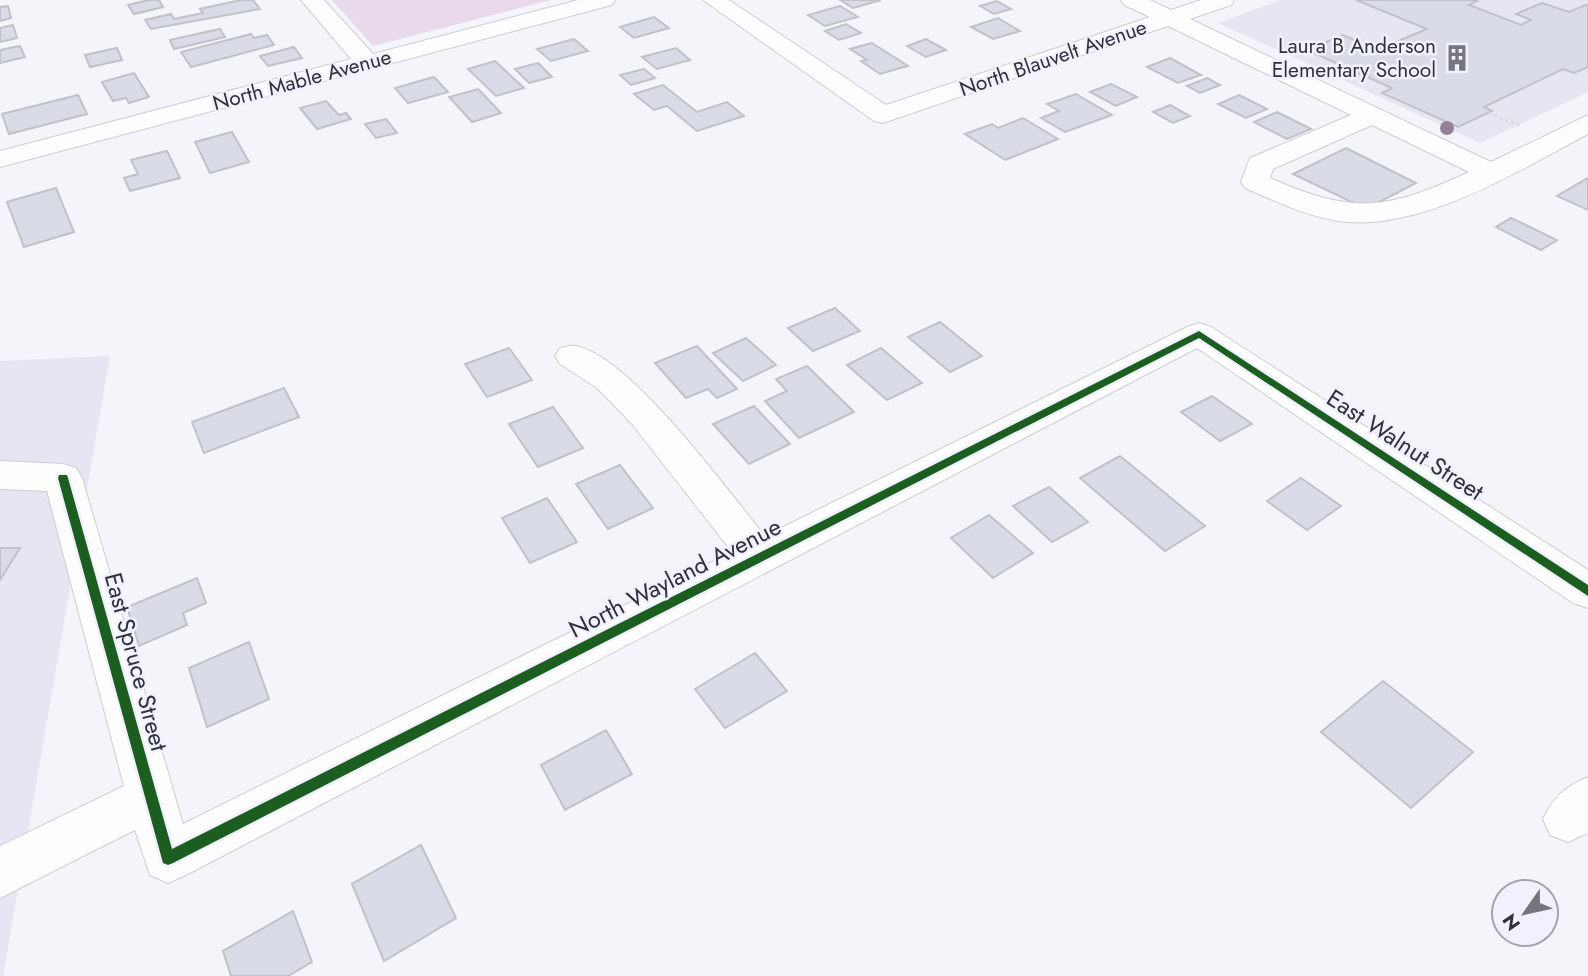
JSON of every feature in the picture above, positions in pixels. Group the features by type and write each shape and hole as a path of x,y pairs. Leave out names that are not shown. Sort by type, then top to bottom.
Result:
{"street":[{"path":"312,0 367,62"},
{"name":"North Mable Avenue","path":"0,159 604,0"},
{"name":"North Blauvelt Avenue","path":"714,0 883,115 1223,0"},
{"path":"1132,0 1490,172"},
{"path":"1373,115 1260,164 1255,182 1285,196 1348,213 1392,209 1430,199 1588,123"},
{"name":"North Wayland Avenue","path":"168,858 1199,334"},
{"name":"East Walnut Street","path":"1199,334 1588,591"},
{"path":"572,356 610,380 645,415 760,558"},
{"name":"East Spruce Street","path":"0,475 63,478 168,858"},
{"path":"10,861 151,797"}],"shaded area":[{"path":"332,0 551,0 373,46"},
{"path":"1281,0 1588,0 1588,92 1480,143 1218,23"},
{"path":"110,356 3,976 0,976 0,361"}],"building":[{"path":"159,0 163,7 134,14 128,5"},
{"path":"253,0 260,9 151,29 145,20 171,14 174,19 203,13 200,9"},
{"path":"840,0 881,0 853,8"},
{"name":"Laura B Anderson Elementary School","path":"1356,0 1474,0 1477,1 1469,5 1521,25 1531,20 1516,14 1542,3 1569,12 1588,4 1588,67 1574,73 1563,69 1484,107 1492,111 1458,127 1382,93 1392,88 1307,50 1343,35 1377,50 1427,29"},
{"path":"997,1 1011,9 994,14 980,6"},
{"path":"8,6 11,18 0,21 0,7"},
{"path":"840,6 858,17 825,26 808,15"},
{"path":"654,17 669,28 634,38 620,27"},
{"path":"998,18 1020,31 993,39 971,27"},
{"path":"846,24 861,33 839,40 825,31"},
{"path":"13,25 17,38 0,42 0,28"},
{"path":"220,29 225,37 174,49 170,40"},
{"path":"251,34 254,38 267,35 274,45 191,67 181,52"},
{"path":"574,39 588,51 551,61 537,49"},
{"path":"926,39 946,50 926,57 907,46"},
{"path":"872,43 908,66 880,74 861,61 867,60 850,49"},
{"path":"20,46 25,57 0,63 0,50"},
{"path":"294,47 302,58 268,66 260,56"},
{"path":"117,48 122,60 90,67 85,55"},
{"path":"676,48 690,60 657,69 642,57"},
{"path":"1170,58 1201,75 1178,83 1147,67"},
{"path":"495,61 524,88 496,96 468,69"},
{"path":"538,63 552,77 529,83 515,69"},
{"path":"644,69 655,78 631,85 620,75"},
{"path":"134,73 149,97 129,103 126,98 113,101 102,82"},
{"path":"434,77 448,92 408,103 395,88"},
{"path":"1207,78 1220,85 1200,93 1187,86"},
{"path":"1111,84 1137,97 1116,106 1090,92"},
{"path":"663,85 697,112 727,102 744,116 697,131 667,106 654,110 634,94"},
{"path":"478,89 501,113 472,122 449,97"},
{"path":"1076,94 1112,115 1065,132 1041,118 1059,111 1047,104"},
{"path":"78,95 87,114 9,134 2,114"},
{"path":"1239,95 1267,109 1246,118 1218,104"},
{"path":"326,101 339,115 346,113 351,119 317,129 300,108"},
{"path":"1170,105 1190,116 1173,123 1153,112"},
{"path":"1277,112 1311,129 1287,139 1254,122"},
{"path":"1023,118 1058,139 1005,160 965,134 992,124 998,128"},
{"path":"386,119 397,133 376,138 365,124"},
{"path":"232,132 249,162 210,173 195,142"},
{"path":"1346,148 1416,183 1366,209 1293,174"},
{"path":"167,151 180,178 130,191 124,178 138,174 131,160"},
{"path":"1588,178 1588,210 1557,196"},
{"path":"56,188 74,232 24,247 7,202"},
{"path":"1511,218 1557,240 1541,250 1496,227"},
{"path":"835,308 860,331 813,351 788,328"},
{"path":"940,322 982,356 950,372 908,337"},
{"path":"746,338 776,365 743,381 713,353"},
{"path":"697,346 737,389 717,398 708,389 686,398 655,363"},
{"path":"509,348 532,380 487,397 465,364"},
{"path":"881,348 922,383 887,400 847,365"},
{"path":"807,366 854,412 799,438 765,401 787,391 776,379"},
{"path":"284,388 299,417 204,453 192,422"},
{"path":"1212,396 1252,424 1220,441 1181,412"},
{"path":"754,406 790,444 749,464 713,424"},
{"path":"553,407 583,448 538,467 509,424"},
{"path":"1120,456 1205,526 1165,551 1080,478"},
{"path":"620,465 653,508 608,529 576,484"},
{"path":"1301,478 1341,506 1307,530 1267,501"},
{"path":"1049,487 1088,522 1052,542 1013,506"},
{"path":"547,498 577,542 530,563 502,518"},
{"path":"989,515 1033,553 993,578 951,538"},
{"path":"0,548 20,548 0,580"},
{"path":"197,578 206,603 183,613 187,625 139,646 127,607"},
{"path":"249,642 269,699 207,727 189,668"},
{"path":"755,653 787,691 725,728 695,689"},
{"path":"1383,681 1473,752 1411,808 1321,732"},
{"path":"606,730 632,774 565,810 541,765"},
{"path":"421,845 456,918 384,961 352,884"},
{"path":"293,911 312,962 288,976 231,976 223,951"}],"cycle path":[{"path":"63,478 168,858 1199,334 1588,591"}],"place":[{"name":"Laura B Anderson Elementary School","path":"1457,58"}]}
